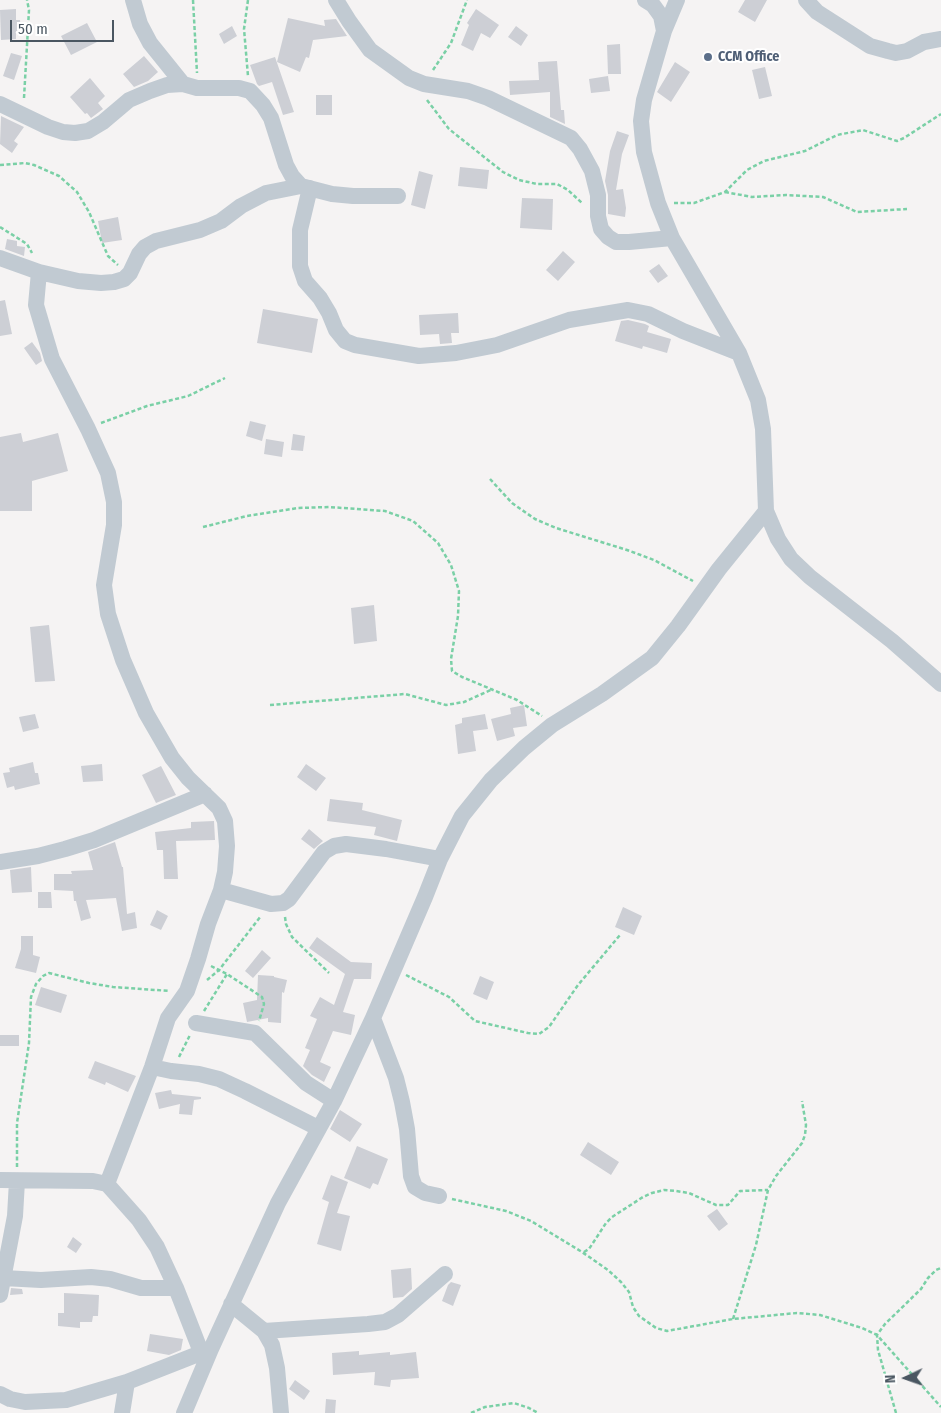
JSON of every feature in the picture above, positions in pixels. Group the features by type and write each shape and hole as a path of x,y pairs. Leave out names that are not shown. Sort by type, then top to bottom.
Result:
{"street":[{"path":"133,0 140,24 150,43 190,86"},
{"path":"336,0 370,50 425,92 468,91 571,138 580,149 592,171 598,195 598,216 601,229 608,237 616,242 672,238"},
{"path":"645,0 661,16 664,31"},
{"path":"677,0 664,31 658,58 644,100 641,121 644,152 658,203 672,238 739,353 758,400 763,429 766,511 778,539 791,559 810,577 892,641 941,684"},
{"path":"806,0 817,12 862,41 888,52 907,51 930,40 941,39"},
{"path":"0,104 48,128 75,133 88,131 103,122 129,100 167,85 239,88 250,91 263,105 271,118 286,165 305,187 300,230 300,266 305,281 320,298 336,330 345,341 419,356 456,353 498,345 569,320 628,310 648,314 683,331 739,353"},
{"path":"0,258 36,271 78,281 114,282 130,273 139,254 145,247 156,241 200,230 221,221 241,206 266,193 305,187 332,194 398,196"},
{"path":"36,271 36,305 52,359 88,429 108,474 114,502 114,524 104,585 108,614 123,660 146,713 172,758 188,778 219,808 225,821 227,846 225,872 221,890 187,991 168,1018 152,1067 107,1184"},
{"path":"184,1413 206,1350 231,1304 278,1203 334,1101 373,1018 440,859 462,816 481,791 524,748 552,725 602,694 652,658 766,511"},
{"path":"0,862 38,856 94,840 205,794"},
{"path":"221,890 277,904 289,899 324,852 334,846 346,844 440,859"},
{"path":"373,1018 396,1078 402,1102 411,1176 415,1187 425,1193 439,1196"},
{"path":"196,1023 255,1033 306,1083 334,1101"},
{"path":"152,1067 219,1079 318,1128"},
{"path":"0,1180 93,1181 107,1184 139,1220 157,1247 206,1350"},
{"path":"0,1296 14,1216 17,1181"},
{"path":"264,1331 385,1322 398,1315 445,1274"},
{"path":"2,1278 41,1280 91,1277 141,1288 176,1288"},
{"path":"231,1304 264,1331 272,1345 277,1368 281,1413"},
{"path":"0,1394 10,1399 25,1402 64,1406 206,1350"},
{"path":"122,1413 127,1382"}],"path":[{"path":"23,115 29,10 27,0"},
{"path":"190,86 193,0"},
{"path":"248,0 244,28 250,91"},
{"path":"467,0 450,43 425,92 449,129 503,172 519,180 538,184 557,184 568,190 598,216"},
{"path":"658,203 694,202 725,192 747,170 764,161 805,151 837,135 864,130 897,141 941,114"},
{"path":"0,165 34,165 59,176 78,192 108,256 130,273"},
{"path":"725,192 752,197 786,195 823,197 857,212 908,209"},
{"path":"0,226 31,248 36,271"},
{"path":"88,429 122,414 188,396 226,378"},
{"path":"490,479 512,502 534,519 654,560 706,587"},
{"path":"203,527 246,516 298,508 329,507 385,511 413,521 438,544 451,565 459,591 458,616 451,659 452,671 517,700 538,712 552,725"},
{"path":"270,704 405,694 446,705 464,702 493,689"},
{"path":"17,1181 17,1123 29,1043 31,997 36,984 43,976 49,973 89,984 160,992 187,991 202,985 219,970 277,904 292,937 329,972"},
{"path":"393,969 449,997 475,1021 539,1034 549,1027 578,985 620,934"},
{"path":"219,970 264,1001 255,1033"},
{"path":"733,1319 756,1245 768,1190 776,1176 802,1143 805,1135 806,1125 802,1101"},
{"path":"582,1252 589,1249 612,1217 652,1193 664,1190 676,1191 716,1205 728,1205 740,1191 768,1190"},
{"path":"439,1196 506,1211 531,1221 582,1252 608,1270 621,1282 629,1292 633,1307 639,1316 656,1328 667,1331 733,1319 797,1313 820,1315 862,1328 877,1335 941,1407"},
{"path":"896,1413 878,1350 877,1335 885,1324 921,1289 928,1278 941,1268"},
{"path":"471,1413 485,1407 514,1404 529,1408 538,1413"}],"building":[{"path":"745,0 767,0 755,22 738,12"},
{"path":"16,9 16,20 20,20 21,31 16,31 16,39 1,40 0,10"},
{"path":"476,9 499,25 490,38 481,33 473,51 461,45 469,25 467,23"},
{"path":"288,18 325,26 324,20 336,19 347,36 313,40 309,58 306,57 300,72 277,62"},
{"path":"87,23 97,42 71,55 61,36"},
{"path":"232,26 237,36 224,44 219,34"},
{"path":"516,26 528,35 521,46 508,37"},
{"path":"620,44 621,74 608,74 607,45"},
{"path":"11,53 22,56 14,80 3,76"},
{"path":"144,56 158,72 148,81 134,87 123,74"},
{"path":"275,57 294,112 283,115 272,82 259,86 250,65"},
{"path":"557,61 561,110 564,110 565,124 550,117 550,92 510,95 509,81 539,80 538,62"},
{"path":"675,62 690,72 671,102 657,92"},
{"path":"765,67 772,96 759,99 752,70"},
{"path":"608,76 610,91 591,93 589,79"},
{"path":"90,78 105,96 98,103 103,109 91,118 70,97"},
{"path":"316,95 332,95 332,115 316,115"},
{"path":"1,116 24,127 14,141 18,144 12,153 0,144"},
{"path":"617,131 629,135 622,154 616,190 623,189 626,208 625,217 608,214 608,195 605,181 610,151"},
{"path":"460,167 489,170 487,189 458,186"},
{"path":"419,171 433,175 425,209 411,205"},
{"path":"522,198 553,199 552,230 520,228"},
{"path":"118,217 122,240 102,243 98,221"},
{"path":"7,239 17,241 17,246 25,247 24,256 5,249"},
{"path":"563,251 575,262 558,281 546,270"},
{"path":"659,264 668,276 658,283 649,271"},
{"path":"5,300 12,334 0,336 0,301"},
{"path":"263,309 318,319 312,353 257,343"},
{"path":"458,313 459,333 451,333 452,343 440,344 439,334 420,335 419,315"},
{"path":"628,320 649,326 647,332 671,339 667,353 643,346 642,349 615,341 621,321"},
{"path":"32,342 40,353 42,361 36,365 24,348"},
{"path":"250,421 266,425 262,441 246,436"},
{"path":"21,433 23,442 58,433 68,471 32,481 32,511 0,511 0,437"},
{"path":"293,434 305,436 303,451 291,450"},
{"path":"266,439 284,442 282,457 264,454"},
{"path":"374,605 377,641 354,644 351,608"},
{"path":"49,625 55,681 35,682 30,627"},
{"path":"524,705 527,726 513,728 515,736 497,741 491,719 511,714 510,708"},
{"path":"35,714 39,728 23,732 19,717"},
{"path":"485,714 488,729 473,731 476,751 458,754 455,725 462,723 462,718"},
{"path":"33,762 40,784 15,790 14,786 7,788 3,773 10,772 9,768"},
{"path":"102,764 103,781 83,782 81,766"},
{"path":"306,764 326,778 316,791 297,777"},
{"path":"161,766 176,795 156,803 142,775"},
{"path":"330,799 363,803 362,810 402,820 397,841 374,835 376,827 327,821"},
{"path":"214,821 215,840 176,841 178,879 164,879 163,850 157,850 155,832 191,828 191,822"},
{"path":"309,829 323,841 314,849 301,839"},
{"path":"115,842 123,867 127,914 135,912 137,928 122,931 116,898 86,900 91,918 81,921 76,901 74,901 73,891 54,890 54,874 72,874 71,871 93,870 88,852"},
{"path":"31,867 32,892 12,893 10,870"},
{"path":"38,892 51,892 52,908 38,908"},
{"path":"623,907 642,916 634,935 615,927"},
{"path":"157,910 168,916 161,930 150,925"},
{"path":"21,936 33,936 33,955 40,957 36,973 15,968 21,949"},
{"path":"317,937 351,962 372,963 371,979 354,979 343,1012 355,1015 351,1035 333,1031 320,1062 331,1067 324,1082 312,1075 303,1066 310,1050 305,1048 317,1019 310,1016 320,997 334,1005 345,974 309,948"},
{"path":"262,950 271,958 253,978 245,971"},
{"path":"258,975 274,976 287,980 284,993 282,992 281,1023 268,1022 268,1018 247,1022 243,1003 257,1000"},
{"path":"480,976 494,982 487,1000 473,994"},
{"path":"41,987 67,995 61,1013 35,1005"},
{"path":"0,1035 19,1035 19,1046 0,1046"},
{"path":"95,1061 136,1076 128,1092 106,1082 105,1085 88,1078"},
{"path":"171,1090 172,1094 201,1097 201,1099 194,1100 192,1115 179,1114 180,1104 159,1109 155,1093"},
{"path":"340,1110 362,1124 350,1142 330,1129"},
{"path":"588,1142 619,1162 611,1175 580,1155"},
{"path":"357,1146 388,1159 378,1185 373,1183 370,1189 344,1178"},
{"path":"331,1175 348,1182 337,1213 350,1216 341,1251 317,1244 329,1202 322,1199"},
{"path":"717,1209 728,1224 719,1231 707,1216"},
{"path":"73,1237 82,1244 76,1253 67,1247"},
{"path":"411,1268 412,1289 403,1297 393,1298 391,1270"},
{"path":"451,1282 461,1285 453,1306 442,1301"},
{"path":"11,1288 22,1289 23,1294 10,1295"},
{"path":"64,1293 99,1295 98,1316 93,1316 92,1322 80,1322 80,1328 58,1326 58,1313 64,1313"},
{"path":"150,1334 183,1339 181,1350 169,1355 147,1351"},
{"path":"359,1351 359,1355 390,1352 390,1355 416,1352 419,1378 391,1380 390,1387 374,1385 375,1372 333,1375 332,1353"},
{"path":"295,1380 310,1391 304,1400 289,1389"},
{"path":"326,1399 336,1400 335,1413 325,1413"}],"place":[{"name":"CCM Office","path":"708,57"}]}
